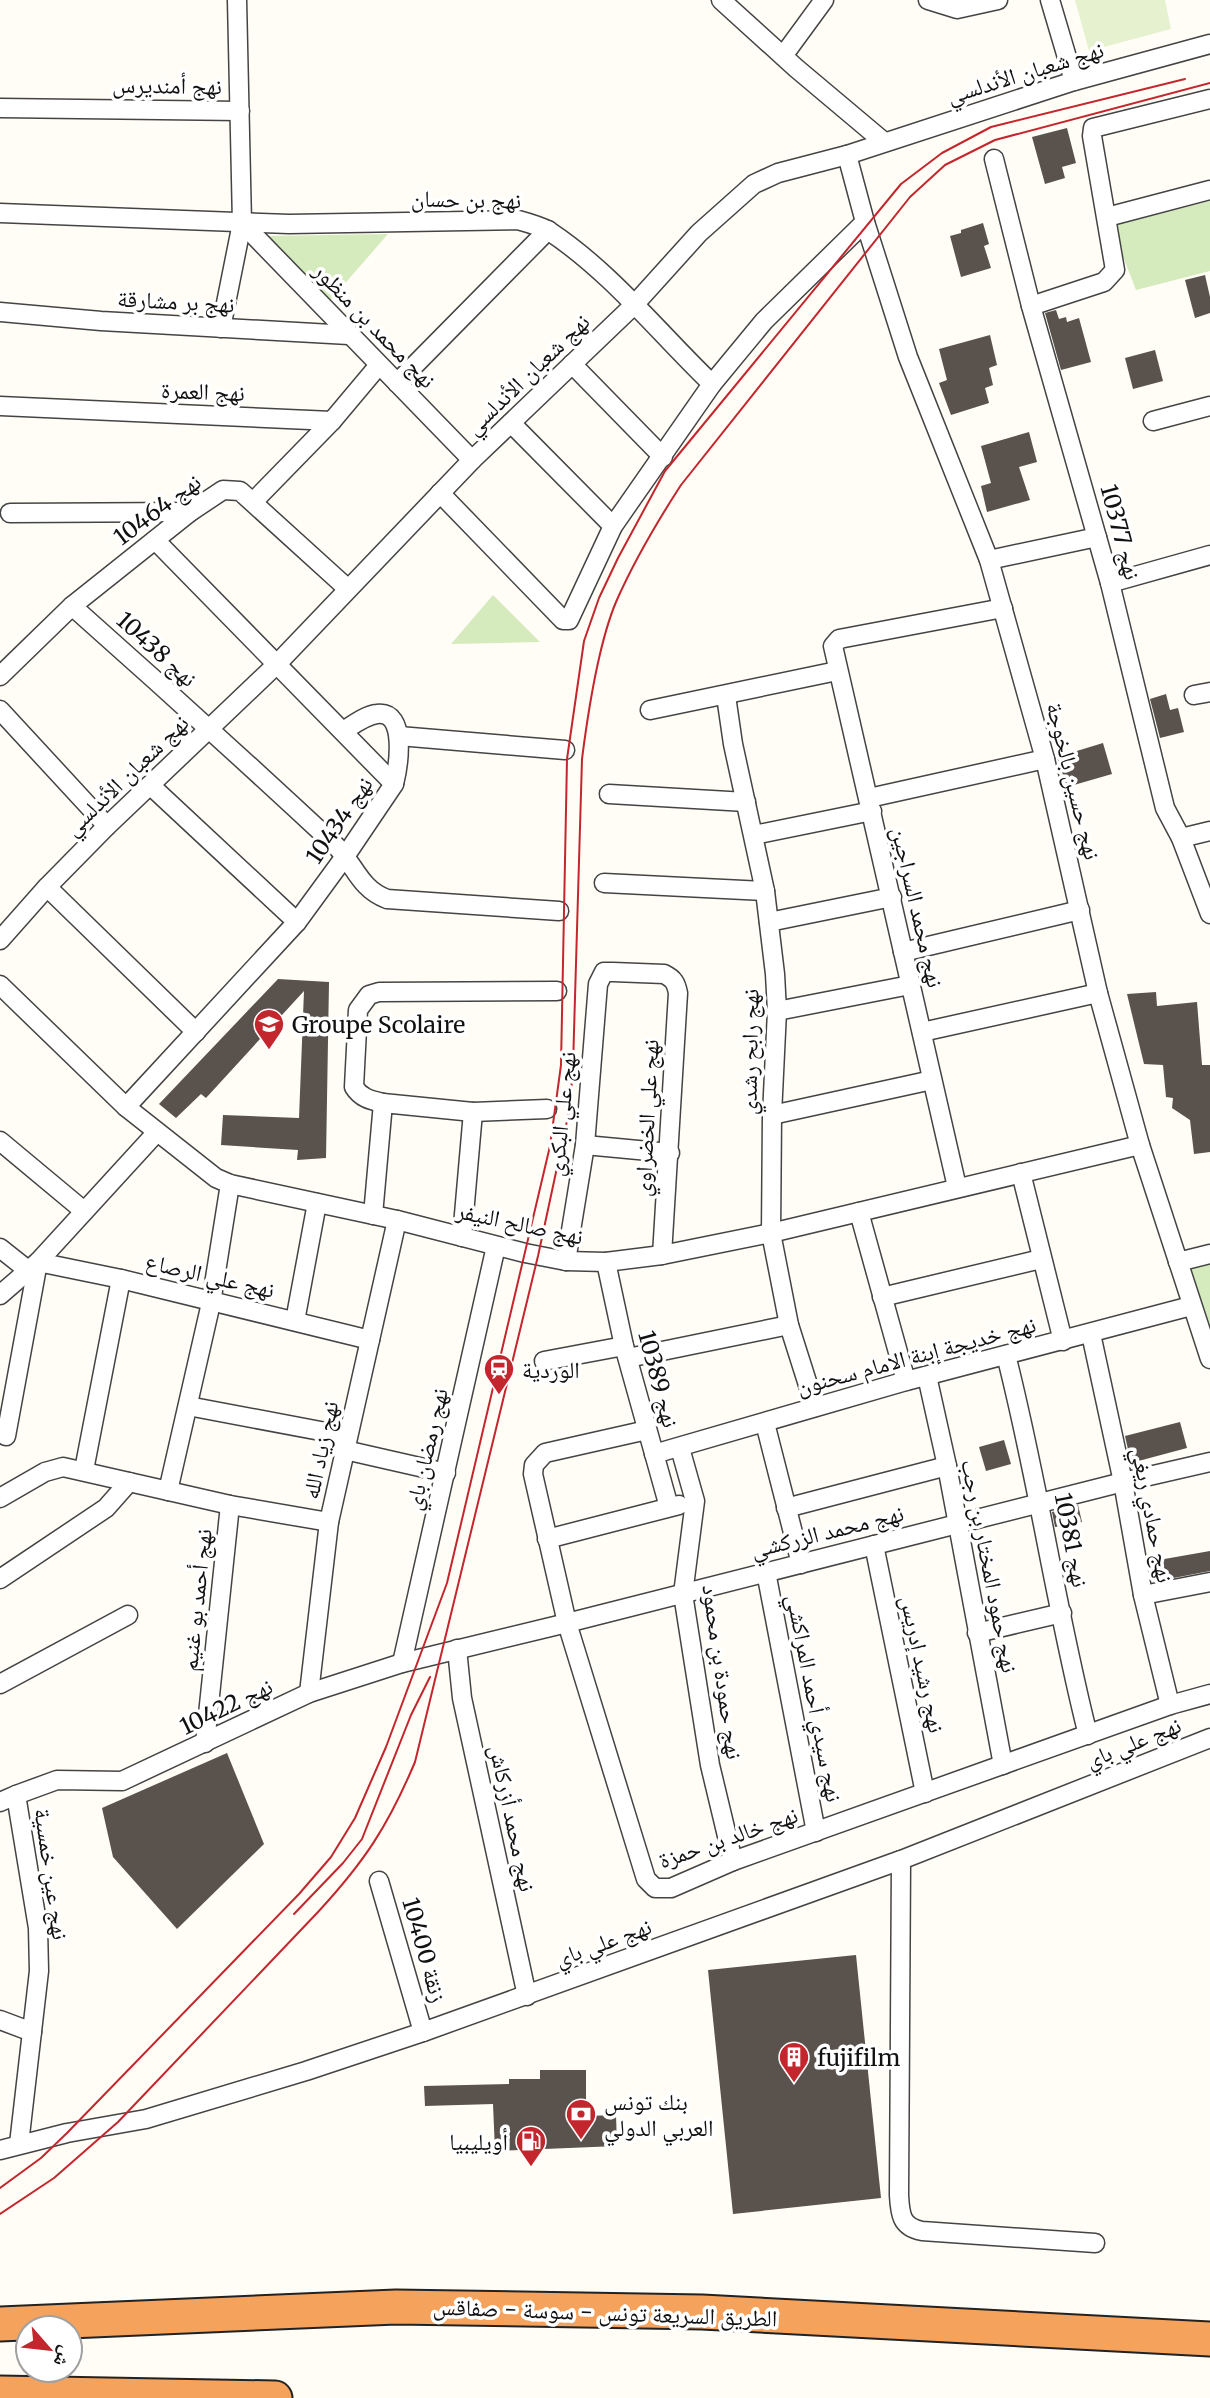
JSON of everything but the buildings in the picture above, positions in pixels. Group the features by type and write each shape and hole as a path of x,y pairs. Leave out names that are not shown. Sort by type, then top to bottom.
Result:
{"highway":[{"name":"الطريق السريعة تونس - سوسة - صفاقس","path":"0,2324 396,2307 702,2312 1210,2339"},
{"path":"0,2393 275,2398"}],"street":[{"path":"237,0 240,111"},
{"path":"721,0 884,142"},
{"path":"783,56 824,0"},
{"path":"928,0 957,9 998,0"},
{"path":"1051,0 1074,80"},
{"path":"764,39 802,28"},
{"name":"نهج شعبان الأندلسي","path":"0,940 107,826 276,665 472,460 634,305 699,233 754,184 778,173 847,155 1074,80 1210,44"},
{"path":"1031,306 1104,282 1113,274 1116,266 1092,136 1093,128 1210,99"},
{"name":"نهج أمنديرس","path":"0,108 240,111 242,223 221,328"},
{"name":"نهج حسين بالخوجة","path":"847,155 865,222 908,357 989,560 1045,759 1098,993 1140,1144 1210,1359"},
{"name":"نهج 10377","path":"994,159 1031,306 1110,583 1165,808 1181,838 1210,914"},
{"path":"1107,217 1210,190"},
{"name":"نهج بن حسان","path":"0,213 242,223 350,224 518,220 548,230 585,260 712,384"},
{"path":"440,493 563,620 569,620 613,526 712,384 764,321 865,222"},
{"name":"نهج محمد بن منظور","path":"242,223 472,460"},
{"path":"397,383 548,230"},
{"name":"نهج بر مشارقة","path":"0,313 349,335"},
{"path":"253,502 332,421 379,365"},
{"path":"572,365 663,457"},
{"name":"نهج العمرة","path":"0,405 332,421"},
{"path":"1153,421 1210,407"},
{"path":"510,423 613,526"},
{"name":"نهج 10464","path":"0,676 72,606 190,512 212,496 231,489 240,491 253,502 348,589"},
{"path":"10,513 190,512"},
{"path":"989,560 1097,537"},
{"name":"نهج 10434","path":"126,1107 297,922 394,784 155,540"},
{"path":"1110,583 1210,555"},
{"name":"نهج 10438","path":"72,606 210,728 346,855 365,887 375,895 387,899 559,911"},
{"name":"نهج محمد السراجين","path":"957,1188 833,646 839,639 1003,608"},
{"path":"650,710 837,671"},
{"name":"نهج رابح رشدي","path":"726,696 733,744 765,891 777,1011 772,1115 771,1233 789,1325 815,1407"},
{"path":"0,710 107,826"},
{"path":"343,731 374,714 381,713 392,719 398,736 400,755 394,784"},
{"path":"398,736 565,750"},
{"path":"754,835 1045,759"},
{"path":"150,785 297,922"},
{"path":"609,794 746,802"},
{"path":"1181,838 1210,831"},
{"path":"604,883 765,891"},
{"path":"47,887 195,1032"},
{"path":"769,922 892,897"},
{"path":"903,952 1080,910"},
{"name":"نهج علي البكري","path":"566,1261 585,1145 600,976 604,972 664,974 677,984"},
{"name":"نهج علي الخضراوي","path":"662,1255 670,1153 677,984"},
{"name":"نهج صالح النيفر","path":"0,985 126,1107 202,1169 230,1184 397,1220 566,1261 606,1262 662,1255 771,1233 1140,1144"},
{"path":"777,1011 910,985"},
{"path":"547,1109 473,1112 383,1104 367,1100 359,1095 354,1087 358,1010 369,995 379,992 557,991"},
{"path":"922,1032 1098,993"},
{"path":"772,1115 932,1080"},
{"path":"373,1215 383,1104"},
{"path":"462,1237 473,1112"},
{"path":"0,1295 33,1267 157,1132"},
{"path":"0,1141 84,1211"},
{"path":"585,1145 670,1153"},
{"path":"1021,1172 1063,1341"},
{"path":"168,1492 211,1303 230,1184"},
{"path":"295,1321 317,1203"},
{"path":"859,1212 906,1381"},
{"name":"نهج زياد الله","path":"309,1693 329,1522 397,1220"},
{"name":"نهج رمضان باي","path":"402,1663 496,1246"},
{"path":"0,1248 33,1267"},
{"path":"1178,1262 1210,1254"},
{"path":"882,1297 1041,1259"},
{"name":"نهج 10389","path":"606,1262 626,1352 669,1507"},
{"path":"6,1436 33,1267"},
{"name":"نهج علي الرصاع","path":"33,1267 121,1279 370,1340"},
{"path":"85,1471 121,1279"},
{"name":"نهج خديجة إبنة الامام سحنون","path":"654,1454 906,1381 1191,1306"},
{"path":"544,1361 626,1352 789,1325"},
{"name":"نهج حمادي ريغي","path":"1091,1334 1123,1482 1143,1595 1170,1706"},
{"name":"نهج 10381","path":"1006,1354 1026,1431 1088,1735"},
{"name":"نهج حمود المختار بن رجب","path":"927,1376 947,1466 1003,1765"},
{"path":"188,1406 346,1443 446,1473"},
{"path":"765,1423 801,1564"},
{"name":"نهج خالد بن حمزة","path":"647,1430 545,1453 534,1465 533,1474 567,1623 646,1879 655,1888 671,1888 733,1861 1210,1694"},
{"name":"نهج حمودة بن محمود","path":"680,1447 695,1501 683,1594 710,1765 733,1861"},
{"name":"نهج محمد الزركشي","path":"457,1649 1210,1462"},
{"path":"786,1508 947,1466"},
{"name":"نهج أحمد بو غنيم","path":"0,1498 55,1468 85,1471 230,1505 329,1522"},
{"path":"0,1579 106,1508 129,1482"},
{"path":"547,1539 695,1501"},
{"name":"نهج أحمد بو غنيم","path":"205,1743 230,1505"},
{"name":"نهج رشيد إدريس","path":"874,1545 925,1793"},
{"name":"نهج سيدي أحمد المراكشي","path":"766,1572 816,1832"},
{"path":"1143,1595 1210,1582"},
{"path":"977,1633 1062,1613"},
{"path":"0,1684 128,1615"},
{"name":"نهج 10422","path":"8,1798 57,1780 122,1782 309,1693 402,1663 457,1649"},
{"name":"نهج محمد أزركاش","path":"457,1649 462,1698 527,1996"},
{"name":"نهج علي باي","path":"0,2150 118,2122 146,2119 306,2071 423,2032 901,1860 1210,1738"},
{"name":"نهج عين خمسية","path":"8,1798 38,1928 38,1971 19,2144"},
{"path":"901,1860 899,2195 904,2224 922,2231 1095,2244"},
{"name":"زنقة 10400","path":"379,1881 423,2032"},
{"path":"0,2020 32,2032"}],"green space":[{"path":"1075,0 1165,0 1171,29 1089,51"},
{"path":"1210,201 1210,271 1136,290 1111,226"},
{"path":"388,234 327,304 264,236"},
{"path":"493,595 540,642 451,644"},
{"path":"1210,1245 1210,1336 1182,1252"}],"tram line":[{"path":"0,2188 41,2158 67,2133 299,1894 331,1857 355,1818 386,1747 447,1583 550,1146 561,1065 567,759 584,641 599,598 618,558 665,471 901,184 942,153 991,127 1185,79"},
{"path":"0,2214 54,2178 118,2122 318,1912 374,1842 415,1762 538,1256 570,1107 584,741 604,638 616,602 646,542 681,485 910,197 945,165 995,140 1210,83"},
{"path":"294,1914 362,1839 411,1715 430,1677"}],"place":[{"name":"Groupe Scolaire","path":"269,1051"},
{"name":"الوردية","path":"499,1396"},
{"name":"fujifilm","path":"794,2084"},
{"name":"بنك تونس العربي الدولي","path":"581,2141"},
{"name":"أويليبيا","path":"531,2168"}]}
